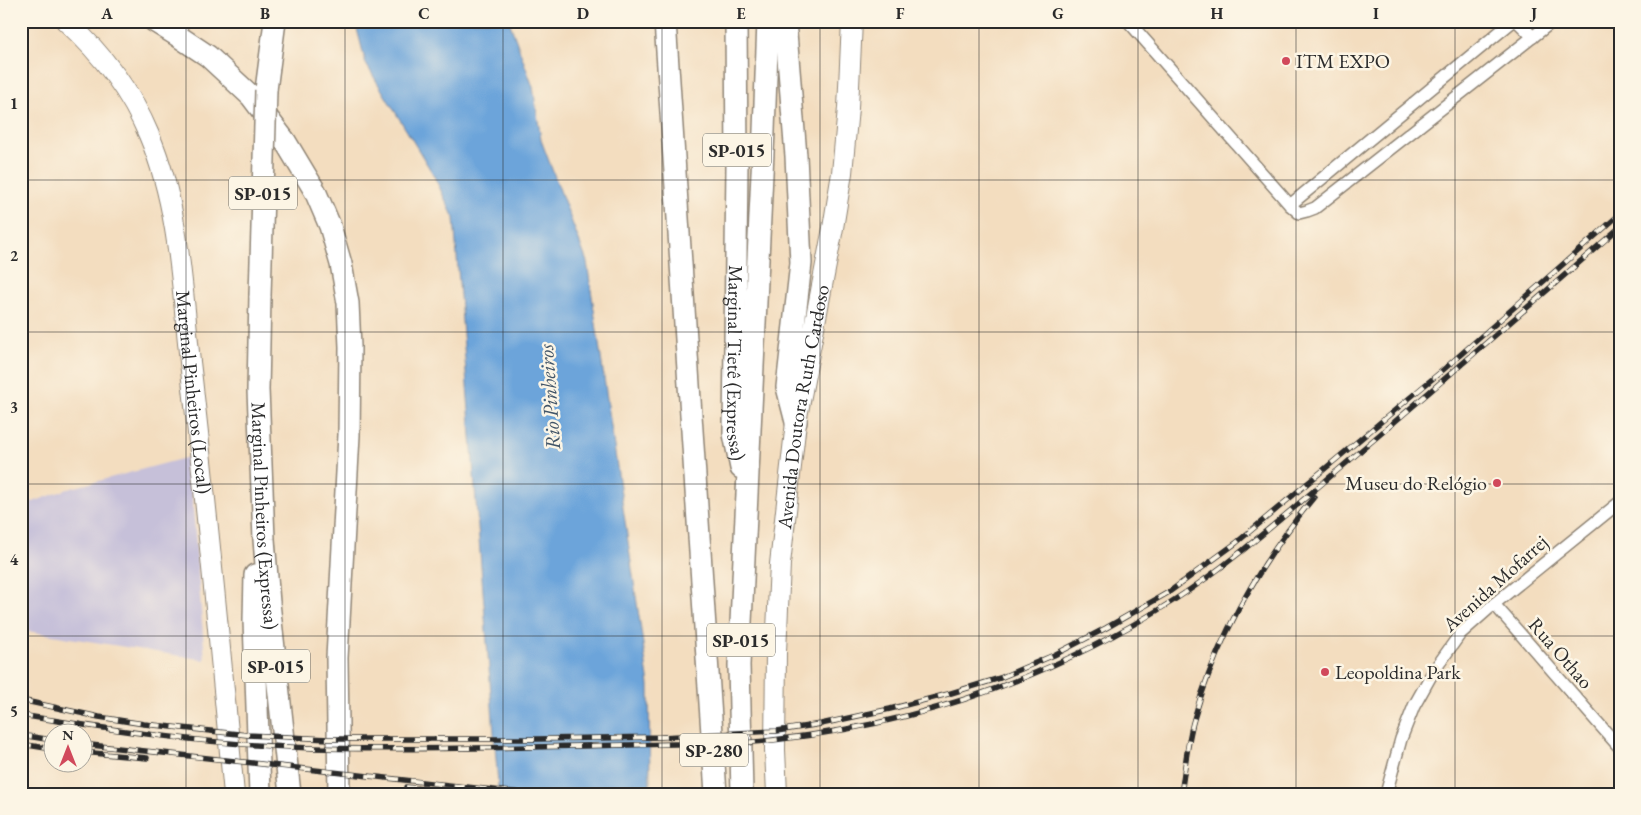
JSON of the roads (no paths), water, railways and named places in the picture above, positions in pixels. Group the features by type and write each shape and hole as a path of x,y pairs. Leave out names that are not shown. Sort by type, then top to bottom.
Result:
{"highway":[{"name":"Marginal Pinheiros (Local)","path":"66,21 109,67 130,97 149,134 162,171 174,226 199,438 234,794"},
{"path":"154,21 208,56 251,96 284,141 315,191 330,226 341,264 348,302 350,347 348,435 337,658 339,794"},
{"name":"Marginal Pinheiros (Expressa)","path":"275,21 266,90 258,390 264,539 269,603 290,794"},
{"name":"SP-280","path":"665,21 716,794"},
{"name":"Marginal Tietê (Expressa)","path":"736,21 737,164 734,434 738,459 748,486 740,665 742,794"},
{"path":"748,486 768,21"},
{"path":"785,21 796,156 801,263 787,387 796,422"},
{"name":"Avenida Doutora Ruth Cardoso","path":"777,794 775,750 780,564 796,422 842,173 848,108 852,21"},
{"path":"260,794 254,620 258,557 264,539"}],"street":[{"path":"1128,21 1290,205 1299,212 1307,212 1315,208 1553,21"},
{"path":"1290,205 1515,21 1533,37"},
{"name":"Avenida Mofarrej","path":"1386,794 1401,739 1414,706 1433,672 1460,634 1494,604 1620,502"},
{"name":"Rua Othao","path":"1494,604 1620,748"}],"water":[{"name":"Rio Pinheiros","path":"355,21 509,21 533,87 541,140 587,262 649,685 650,794 497,794 498,784 454,218 433,174 366,64"}],"railway":[{"path":"21,700 99,717 144,724 248,735 329,739 536,739 661,737 777,731 821,724 948,694 1000,678 1054,655 1169,592 1236,543 1443,370 1620,214"},
{"path":"21,715 130,732 239,744 312,748 395,749 755,742 833,732 935,708 984,693 1080,653 1126,629 1194,587 1281,519 1620,227"},
{"path":"1181,794 1192,728 1215,659 1242,602 1258,575 1294,522 1314,497"},
{"path":"21,735 42,738"},
{"path":"21,744 42,747"},
{"path":"92,745 530,794"},
{"path":"92,753 147,758"},
{"path":"406,787 463,794"}],"place":[{"name":"ITM EXPO","path":"1286,61"},
{"name":"Museu do Relógio","path":"1497,483"},
{"name":"Leopoldina Park","path":"1325,672"}]}
